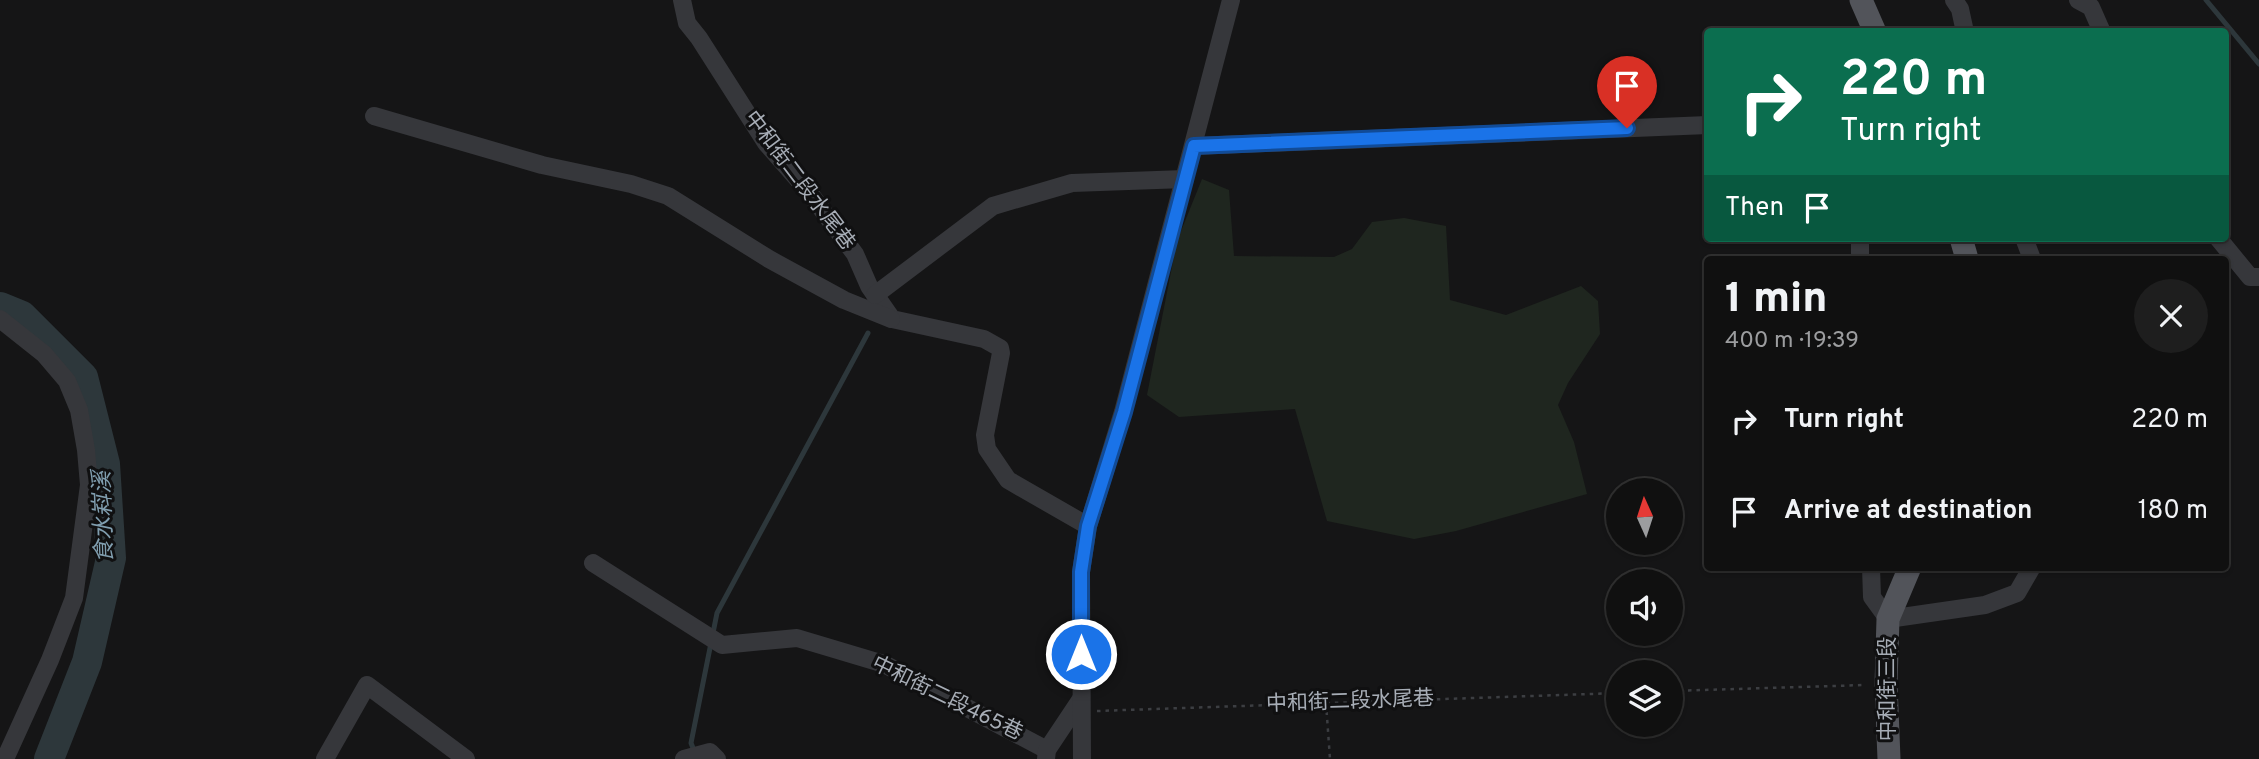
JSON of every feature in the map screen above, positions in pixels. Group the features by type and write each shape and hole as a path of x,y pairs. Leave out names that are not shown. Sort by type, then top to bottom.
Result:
{"main road":[{"path":"1861,0 1873,28"},
{"name":"中和街三段","path":"1889,759 1886,684 1888,619 1908,571"}],"street":[{"name":"中和街二段水尾巷","path":"682,0 687,23 766,143 809,192 855,254 875,295 892,319"},
{"path":"1082,759 1081,572 1088,526 1124,412 1231,0"},
{"path":"1954,0 1960,9 1964,28"},
{"path":"2078,0 2091,7 2100,28"},
{"path":"374,116 542,164 631,184 668,196 769,260 844,300 892,319 984,339 1000,348 985,435 987,449 1008,480 1088,526"},
{"path":"1194,146 1704,125"},
{"path":"875,295 993,206 1072,183 1185,179"},
{"path":"2221,242 2250,277 2259,277"},
{"path":"0,319 44,354 67,381 79,410 89,485 74,598 50,660 5,759"},
{"name":"中和街二段465巷","path":"593,563 722,645 797,638 884,664 1046,754"},
{"path":"1871,571 1872,597 1888,619"},
{"name":"中和街三段","path":"1888,619 1985,606 2017,593 2030,571"},
{"path":"324,759 367,685 466,759"},
{"path":"1046,754 1081,706"},
{"path":"684,759 714,755"}],"path":[{"path":"1683,691 1886,684"},
{"name":"中和街二段水尾巷","path":"1081,706 1326,703 1606,693"},
{"path":"1326,703 1331,759"}],"shaded area":[{"path":"1202,179 1229,190 1234,256 1334,257 1352,249 1372,222 1404,218 1446,226 1450,300 1506,315 1581,286 1598,301 1600,334 1568,383 1558,405 1574,442 1587,494 1456,531 1414,539 1327,521 1295,409 1179,417 1147,395 1177,241"}],"waterway":[{"path":"2206,0 2259,64"},
{"name":"食水嵙溪","path":"0,307 22,316 83,377 105,464 111,558 87,662 49,759"},
{"path":"713,633 717,613 868,333"},
{"path":"695,753 691,743 711,643"}],"route":[{"path":"1081,654 1081,572 1088,526 1124,412 1194,146 1627,128"}]}
